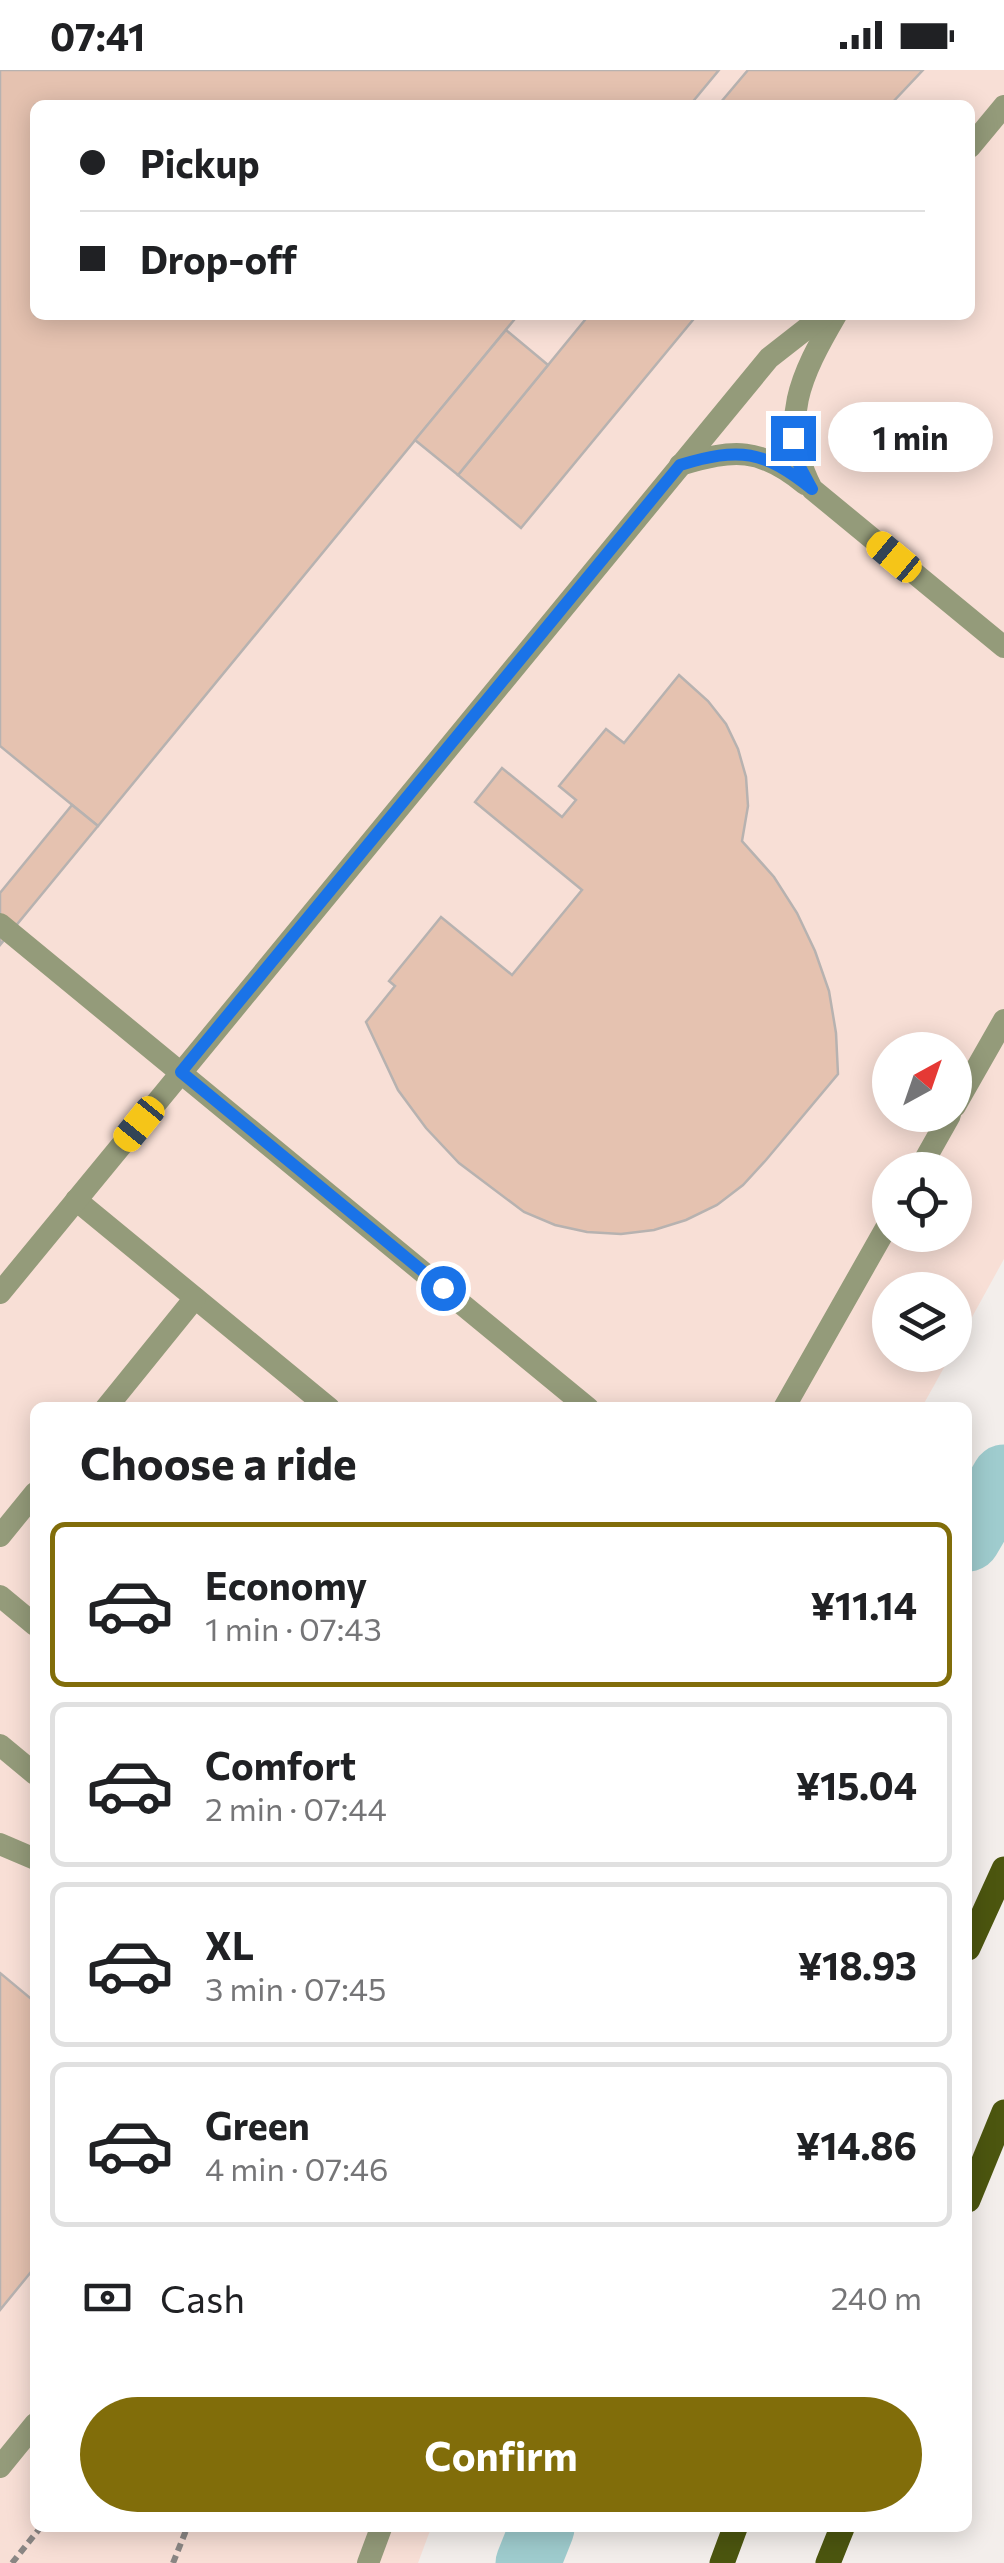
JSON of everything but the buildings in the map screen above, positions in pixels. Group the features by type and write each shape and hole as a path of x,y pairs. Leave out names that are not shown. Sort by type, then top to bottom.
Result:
{"main road":[{"path":"972,1939 1004,1869"},
{"path":"972,2190 1004,2112"},
{"path":"722,2563 734,2532"},
{"path":"828,2563 840,2532"}],"lane":[{"path":"975,142 1004,106"},
{"path":"0,1293 768,358 817,320"},
{"path":"812,489 799,465 793,438 795,412 833,320"},
{"path":"680,465 718,454 750,453 787,469 1004,647"},
{"path":"0,924 581,1402"},
{"path":"972,1076 1004,1020"},
{"path":"76,1200 322,1402"},
{"path":"787,1402 872,1252"},
{"path":"120,1402 196,1298"},
{"path":"0,1536 30,1500"},
{"path":"0,1596 30,1621"},
{"path":"0,1745 30,1770"},
{"path":"0,1844 30,1857"},
{"path":"0,2467 30,2430"},
{"path":"368,2563 380,2532"}],"path":[{"path":"12,2563 37,2532"},
{"path":"173,2563 185,2532"}],"shaded area":[{"path":"0,70 1004,70 1004,1259 972,1317 972,1272 872,1272 872,1372 942,1372 925,1402 30,1402 30,2532 430,2532 418,2563 0,2563"}],"waterway":[{"path":"972,1532 1004,1477"},
{"path":"528,2563 540,2532"}],"route":[{"path":"443,1288 181,1072 680,465 718,454 750,453 770,459 812,489 799,465 793,438"}]}
